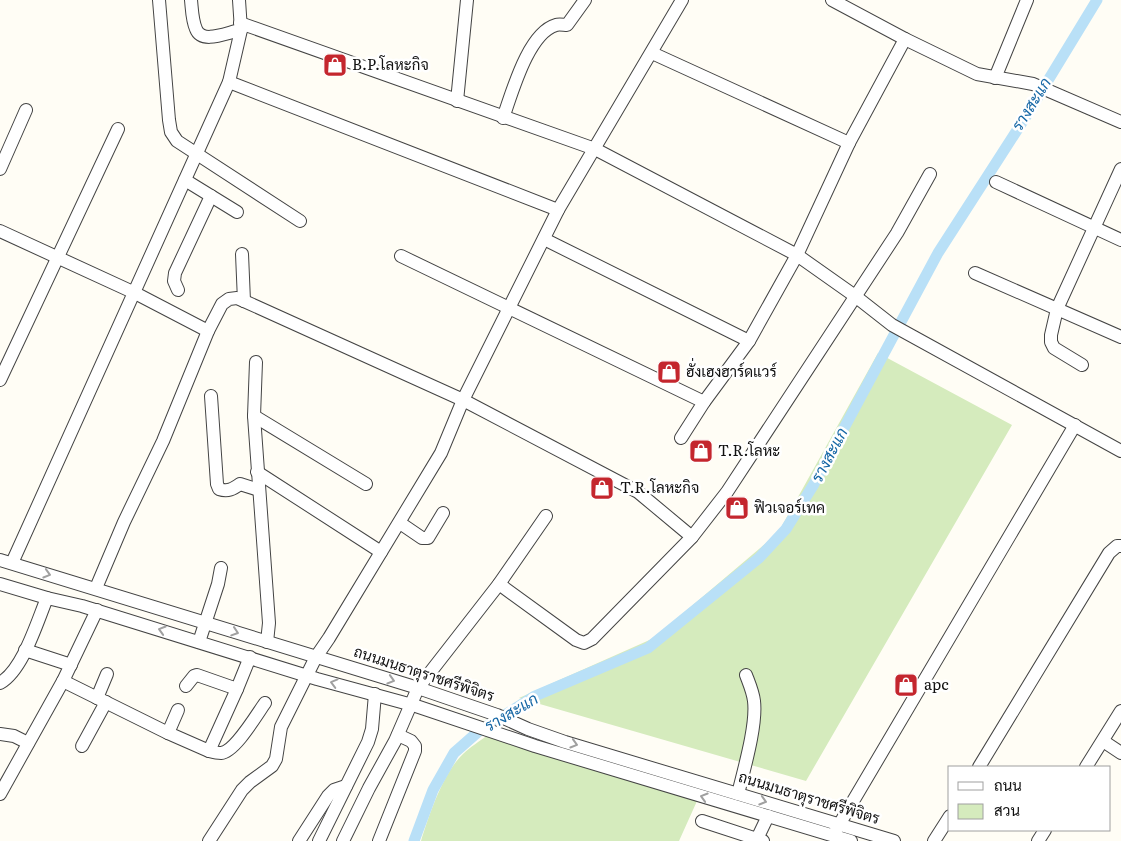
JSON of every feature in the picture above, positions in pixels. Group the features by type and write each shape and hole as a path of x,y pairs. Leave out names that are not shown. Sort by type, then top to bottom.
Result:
{"street":[{"path":"159,0 171,132 177,141 300,221"},
{"path":"191,0 196,30 201,34 212,38 240,26 595,149 797,256 855,296 892,325 1121,451"},
{"path":"6,561 135,293 229,82 240,26 239,0"},
{"path":"456,101 466,0"},
{"path":"503,118 527,56 538,38 546,30 556,25 568,25 586,0"},
{"path":"209,841 242,790 272,766 276,759 281,727 316,657 400,523 441,453 463,400 558,210 682,0"},
{"path":"832,0 904,39 977,74 1033,84 1121,122"},
{"path":"995,78 1027,0"},
{"path":"681,438 704,402 749,341 797,256 849,143 904,39"},
{"path":"652,53 849,143"},
{"path":"229,82 558,210"},
{"path":"0,169 26,110"},
{"path":"0,380 118,128"},
{"path":"1082,365 1054,348 1051,342 1057,309 1121,168"},
{"path":"499,584 576,640 584,643 592,639 692,537 727,492 897,233 930,174"},
{"path":"185,180 236,212"},
{"path":"996,182 1121,240"},
{"path":"178,290 174,281 175,273 211,196"},
{"path":"0,231 135,293 208,331"},
{"path":"544,239 749,341"},
{"path":"242,254 244,301"},
{"path":"400,256 704,402"},
{"path":"976,274 1121,337"},
{"path":"96,588 124,522 163,441 208,331 222,304 229,299 237,298 463,400 638,492 692,537"},
{"path":"256,362 254,416 269,623 267,642"},
{"path":"211,396 217,484 219,489 224,491 232,490 240,484 259,490"},
{"path":"254,416 366,484"},
{"path":"836,830 1075,425"},
{"path":"257,472 381,552"},
{"path":"400,523 422,538 428,538 443,513"},
{"path":"343,841 398,735 418,688 499,584 546,516"},
{"path":"980,766 1109,553 1116,546 1121,546"},
{"name":"ถนนมนธาตุราชศรีพิจิตร","path":"6,561 418,688 498,715 533,731 738,794 836,830 851,841"},
{"path":"199,642 221,568"},
{"name":"ถนนมนธาตุราชศรีพิจิตร","path":"0,584 97,610 307,675 412,705 515,740 768,816 894,841"},
{"path":"0,683 8,678 25,650 47,598"},
{"path":"0,794 71,665 97,610"},
{"path":"25,650 71,665"},
{"path":"210,752 250,657"},
{"path":"82,746 102,700 107,674"},
{"path":"186,686 196,675 237,689"},
{"path":"738,794 754,706 746,675"},
{"path":"63,680 210,752 223,753 238,741 265,703"},
{"path":"320,841 368,742 372,729 375,694"},
{"path":"474,708 475,727"},
{"path":"168,733 178,710"},
{"path":"1087,766 1121,711"},
{"path":"533,731 535,746"},
{"path":"0,734 14,736 28,743"},
{"path":"379,841 415,752 415,746 411,741 398,735"},
{"path":"1103,741 1121,753"},
{"path":"299,841 328,796 334,790 346,786"},
{"path":"702,821 759,840 768,816"},
{"path":"934,841 948,819"}],"green space":[{"path":"878,353 1012,425 806,781 519,698 654,638 778,533"},
{"path":"488,735 697,801 679,841 421,841 433,807 449,772 463,754"}],"waterway":[{"name":"รางสะแก","path":"414,841 433,790 454,753 479,731 535,696 648,648 759,558 786,529 814,484 938,253 1030,110 1097,0"}],"place":[{"name":"B.P.โลหะกิจ","path":"335,65"},
{"name":"ฮั่งเฮงฮาร์ดแวร์","path":"669,372"},
{"name":"T.R.โลหะ","path":"701,451"},
{"name":"T.R.โลหะกิจ","path":"602,488"},
{"name":"ฟิวเจอร์เทค","path":"737,508"},
{"name":"apc","path":"906,685"}]}
